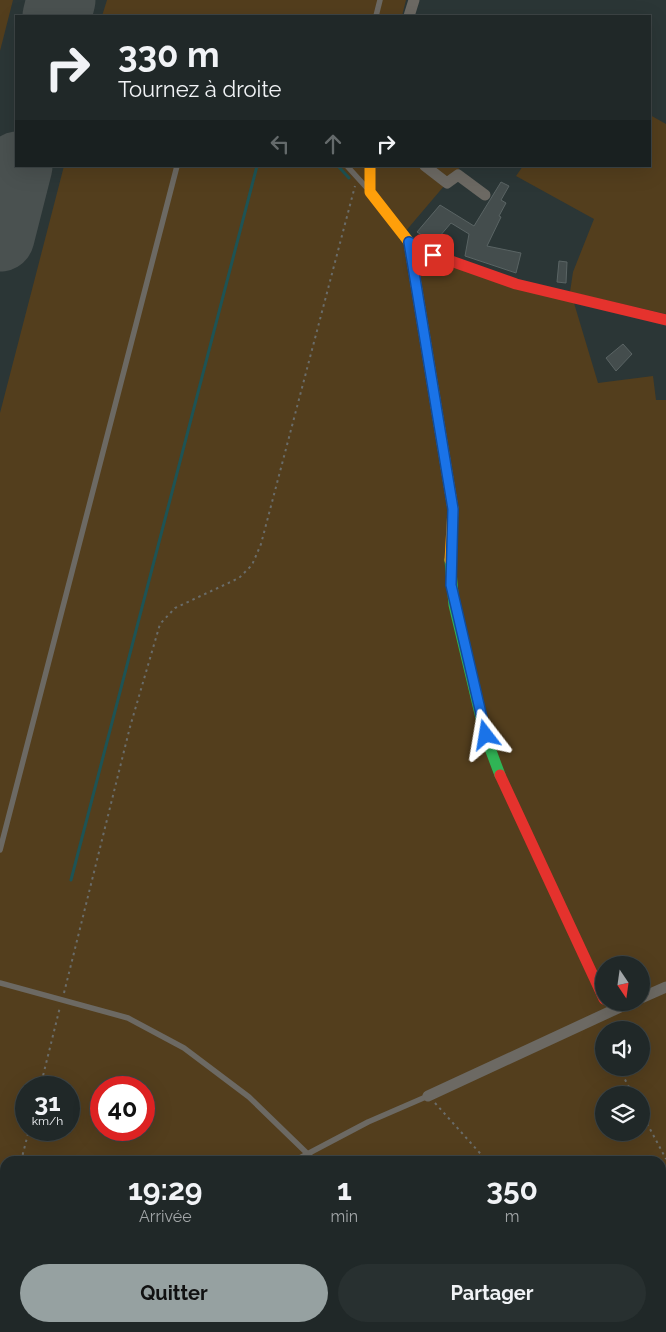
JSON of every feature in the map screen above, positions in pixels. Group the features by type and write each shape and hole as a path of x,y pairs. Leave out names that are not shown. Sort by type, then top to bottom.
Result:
{"street":[{"path":"409,15 414,0"},
{"path":"370,167 370,192 409,242 433,255 480,273 528,288 666,320"},
{"path":"426,167 447,183 458,176 484,195"},
{"path":"409,242 453,509 450,565 452,592 486,735 503,784 595,980"},
{"path":"650,994 666,987"},
{"path":"428,1096 600,1011"}],"lane":[{"path":"376,15 380,0"},
{"path":"0,850 177,167"},
{"path":"348,167 370,192"},
{"path":"0,983 128,1018 184,1048 249,1097 311,1156"},
{"path":"303,1156 368,1122 428,1096"}],"path":[{"path":"43,1076 130,726 160,624 175,608 239,578 252,565 261,544 358,177"},
{"path":"428,1096 482,1156"},
{"path":"650,1129 664,1156"},
{"path":"22,1156 26,1141"}],"shaded area":[{"path":"0,0 13,0 0,51"},
{"path":"107,0 406,0 402,15 102,15"},
{"path":"651,116 666,124 666,314 570,292 573,272 594,219 516,176 522,167 651,167"},
{"path":"64,167 460,167 399,239 574,303 598,383 653,376 656,400 666,400 666,1156 0,1156 0,413"}],"building":[{"path":"501,182 509,186 501,200 506,203 487,246 521,253 516,273 465,256 469,234 451,223 434,243 417,232 440,205 474,226"},
{"path":"559,261 567,262 566,283 557,282"},
{"path":"623,344 632,354 616,371 606,358"}],"waterway":[{"path":"71,880 257,167"},
{"path":"339,167 349,178"}],"runway":[{"path":"57,15 61,0"},
{"path":"0,237 18,167"}],"traffic: fast":[{"path":"450,560 454,605 485,735 500,775"}],"traffic: slow":[{"path":"370,167 370,192 409,242 453,509 450,560"}],"traffic: jam":[{"path":"409,242 451,261 516,284 666,320"},
{"path":"500,775 595,980"}],"route":[{"path":"433,255 409,242 453,509 450,565 454,605 486,735"}]}
